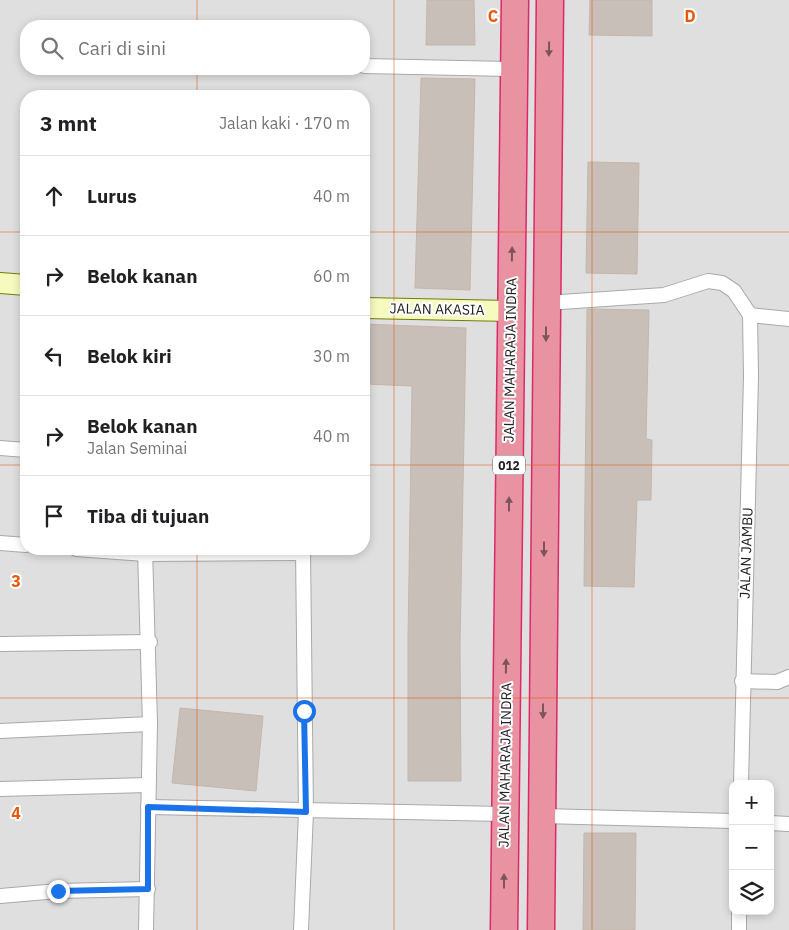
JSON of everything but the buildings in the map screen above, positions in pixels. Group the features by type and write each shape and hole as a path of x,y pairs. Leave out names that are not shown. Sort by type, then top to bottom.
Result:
{"highway":[{"name":"JALAN MAHARAJA INDRA","path":"504,930 515,0"},
{"name":"012","path":"541,930 550,0"}],"street":[{"path":"370,66 515,69"},
{"path":"546,303 664,295 708,281 722,283 734,291 750,318 789,319"},
{"path":"0,283 20,285"},
{"name":"JALAN AKASIA","path":"370,308 510,311"},
{"name":"JALAN JAMBU","path":"741,780 751,376 750,318"},
{"path":"0,448 20,450"},
{"path":"0,543 20,545"},
{"path":"145,555 150,642 146,930"},
{"path":"301,930 306,812 302,555"},
{"path":"0,644 150,642"},
{"path":"742,681 777,682 789,677"},
{"path":"0,731 150,724"},
{"path":"0,790 148,785"},
{"path":"148,807 306,812 504,814"},
{"path":"542,816 729,821"},
{"path":"774,823 789,824"},
{"path":"0,896 58,891 148,889"},
{"path":"739,930 740,915"}],"shaded area":[{"path":"0,0 789,0 789,930 0,930"}],"route":[{"path":"58,891 148,889 148,807 306,812 304,711"}]}
